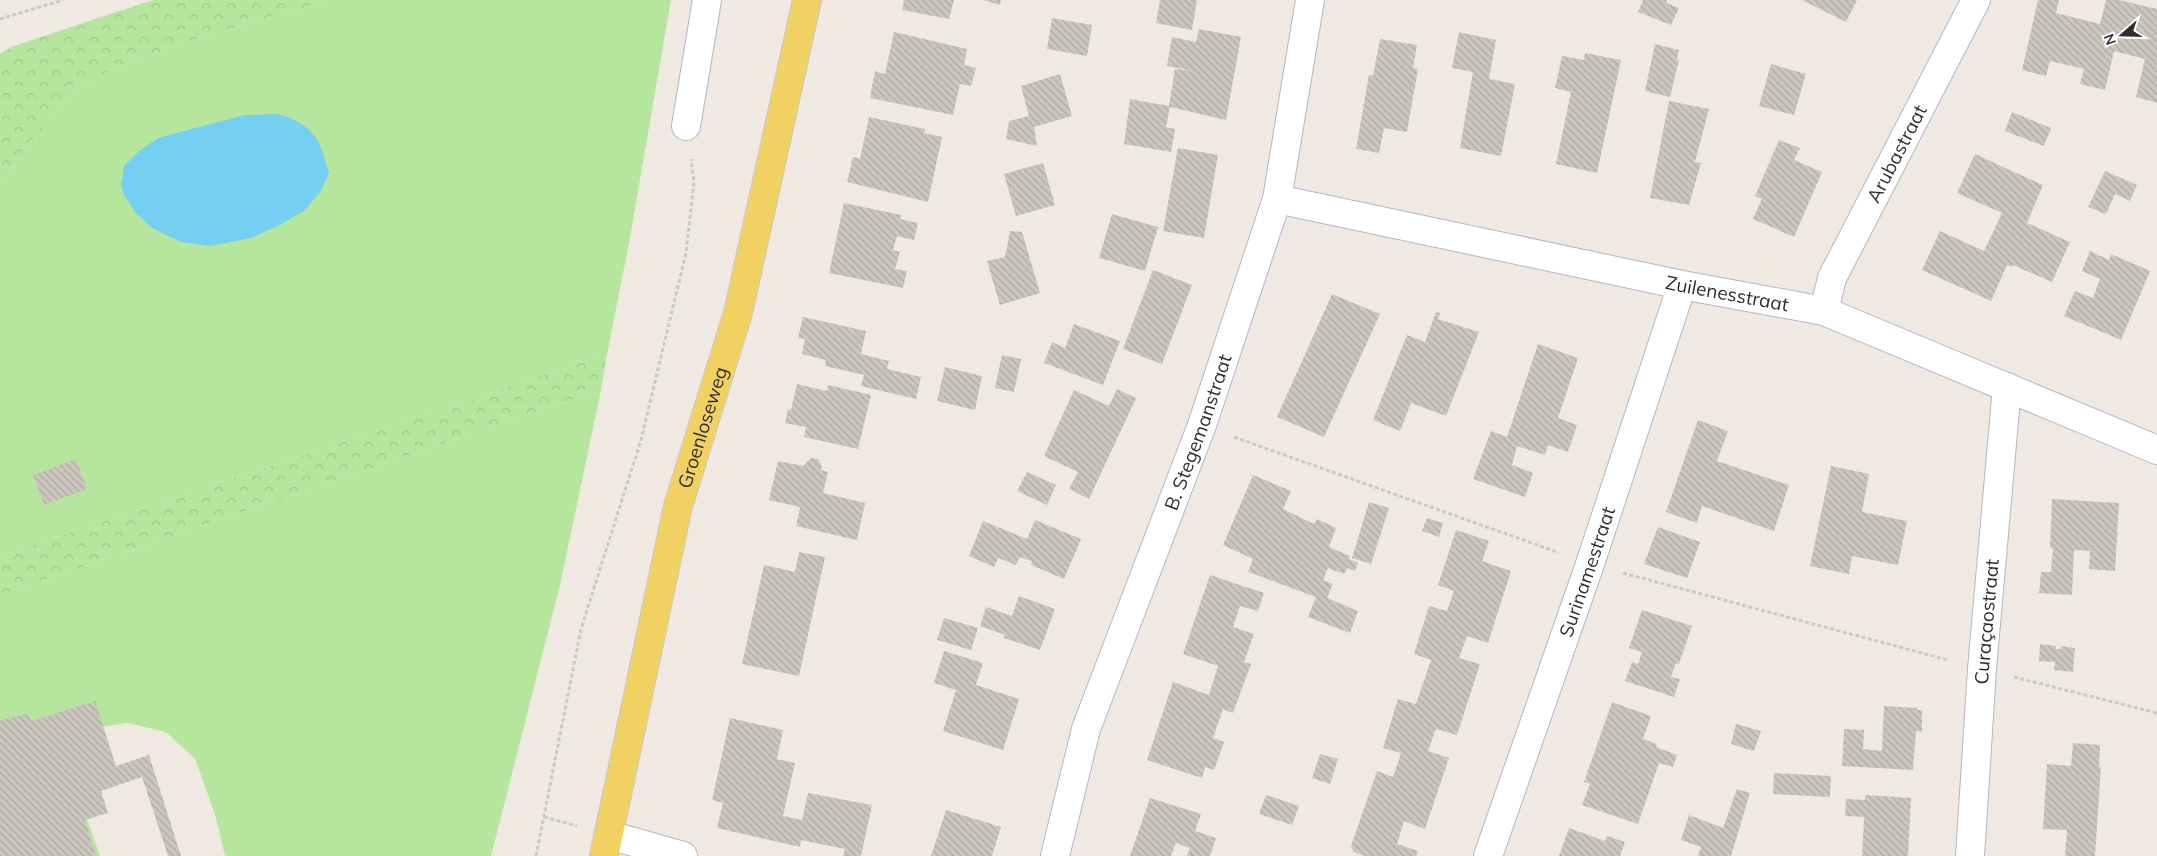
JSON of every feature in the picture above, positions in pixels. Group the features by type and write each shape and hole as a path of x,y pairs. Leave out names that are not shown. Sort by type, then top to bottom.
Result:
{"main road":[{"name":"Groenloseweg","path":"606,846 678,506 738,314 807,0"}],"street":[{"path":"686,126 707,0"},
{"name":"B. Stegemanstraat","path":"1055,856 1086,730 1202,426 1277,199 1310,0"},
{"name":"Arubastraat","path":"1824,311 1832,278 1976,0"},
{"name":"Zuilenesstraat","path":"1277,199 1682,285 1824,311 2157,450"},
{"name":"Surinamestraat","path":"1488,856 1590,564 1682,285"},
{"name":"Curaçaostraat","path":"1970,856 1982,669 2007,387"},
{"path":"606,846 683,856"}],"path":[{"path":"0,19 63,0"},
{"path":"536,856 581,629 641,440 686,253 694,182 686,126"},
{"path":"1202,426 1590,564 1689,592 2157,714"}],"green space":[{"path":"153,0 331,0 243,25 156,53 122,66 90,82 63,105 39,132 18,160 0,190 0,54 11,47"},
{"path":"331,0 671,0 629,243 607,354 0,556 0,190 18,160 39,132 63,105 90,82 122,66 156,53 243,25","holes":["244,115 304,211 280,225 251,238 200,128"]},
{"path":"607,354 601,390 0,595 0,556"},
{"path":"601,390 560,585 491,856 225,856 215,814 195,759 166,732 128,723 100,727 75,785 100,856 0,856 0,595"}],"water":[{"path":"278,114 300,123 313,134 322,151 329,173 321,191 304,211 280,225 251,238 210,246 181,242 152,228 135,212 124,195 121,187 124,166 138,152 158,138 244,115"}],"building":[{"path":"904,0 954,0 949,19 902,10"},
{"path":"983,0 1001,0 1000,5"},
{"path":"1160,0 1197,0 1192,30 1156,23"},
{"path":"1643,0 1667,0 1666,3 1679,8 1671,25 1638,12"},
{"path":"1802,0 1857,0 1846,22"},
{"path":"2038,0 2059,0 2056,13 2100,24 2106,0 2119,0 2157,9 2157,103 2136,97 2145,59 2114,51 2105,90 2080,84 2084,69 2050,61 2046,76 2022,70"},
{"path":"1052,18 1092,25 1087,56 1047,49"},
{"path":"1199,29 1241,37 1226,120 1170,107 1166,127 1175,129 1171,152 1124,144 1130,99 1169,106 1175,69 1195,71 1167,66 1172,37 1196,42"},
{"path":"894,32 967,49 964,65 976,68 971,86 960,84 953,115 870,98 875,71 885,74"},
{"path":"1459,32 1496,40 1489,79 1515,84 1501,156 1460,148 1473,72 1452,68"},
{"path":"1380,39 1417,45 1413,68 1418,69 1407,132 1384,128 1379,153 1356,149 1369,75 1373,76"},
{"path":"1655,44 1679,50 1677,59 1679,60 1670,97 1645,91"},
{"path":"1585,53 1621,60 1597,173 1556,164 1571,92 1555,88 1562,56 1584,60"},
{"path":"1771,64 1806,74 1794,115 1759,106"},
{"path":"1060,74 1072,116 1034,127 1037,146 1006,139 1009,121 1029,116 1021,86"},
{"path":"1669,101 1709,109 1695,162 1701,163 1689,205 1650,198"},
{"path":"2012,112 2051,128 2044,146 2005,131"},
{"path":"869,117 925,129 924,133 942,137 928,202 847,182 853,157 860,159"},
{"path":"1779,140 1800,148 1794,160 1822,172 1794,237 1753,219 1762,199 1755,196"},
{"path":"1178,148 1218,155 1204,238 1163,231"},
{"path":"1975,154 2043,185 2027,223 2070,242 2052,282 2013,265 2012,267 2007,265 1991,301 1922,270 1940,231 1984,251 2002,213 1957,193"},
{"path":"1043,163 1055,205 1016,216 1004,174"},
{"path":"2105,171 2137,185 2130,201 2115,194 2106,214 2088,207"},
{"path":"844,203 901,215 900,219 918,223 914,240 897,236 893,250 900,252 895,269 907,271 903,288 829,273"},
{"path":"1112,214 1158,227 1145,271 1099,258"},
{"path":"1010,231 1022,232 1040,293 1000,305 987,261 1005,257"},
{"path":"2090,251 2109,260 2111,254 2150,271 2121,340 2064,316 2075,291 2093,298 2100,279 2082,271"},
{"path":"1153,270 1192,285 1162,364 1123,349"},
{"path":"1332,294 1380,314 1324,437 1277,417"},
{"path":"1436,312 1440,313 1438,319 1479,332 1446,416 1411,403 1400,431 1373,420 1407,335 1425,342"},
{"path":"803,317 866,331 861,354 889,361 887,369 921,377 916,399 861,386 864,375 825,366 826,360 802,354 805,339 798,338"},
{"path":"1074,324 1120,341 1103,385 1044,363 1052,342 1065,348"},
{"path":"1538,344 1578,358 1558,418 1577,425 1568,452 1548,445 1545,455 1517,446 1512,465 1533,473 1525,497 1473,479 1491,431 1507,437"},
{"path":"1002,355 1021,359 1014,392 995,388"},
{"path":"945,367 982,376 975,410 937,401"},
{"path":"797,384 827,391 828,385 871,395 858,449 804,437 806,427 785,423 788,409 791,410"},
{"path":"1117,389 1136,398 1089,499 1069,489 1078,472 1044,456 1074,390 1109,406"},
{"path":"1698,420 1728,431 1717,461 1789,485 1774,531 1702,506 1697,523 1666,512"},
{"path":"811,458 818,459 822,466 821,470 828,472 823,493 865,503 857,540 796,526 800,507 769,500 778,461 803,466"},
{"path":"76,459 87,489 44,505 33,475"},
{"path":"1831,466 1869,474 1862,512 1907,521 1898,565 1852,556 1849,574 1810,566"},
{"path":"1027,472 1056,485 1047,505 1017,491"},
{"path":"1253,475 1291,491 1283,509 1314,524 1317,519 1336,528 1329,547 1350,556 1349,559 1358,563 1355,571 1347,568 1344,574 1328,568 1323,580 1333,584 1327,598 1358,611 1350,633 1308,617 1316,597 1248,572 1253,559 1223,545"},
{"path":"2052,499 2119,503 2115,571 2089,569 2090,551 2074,550 2072,595 2039,593 2041,572 2051,572 2053,548 2050,548"},
{"path":"1369,502 1389,508 1371,564 1352,558"},
{"path":"1427,518 1443,523 1439,537 1422,531"},
{"path":"1035,520 1081,539 1064,579 1031,565 1032,561 1020,557 1016,565 998,558 994,567 969,556 983,521 1027,539"},
{"path":"1658,527 1700,542 1687,578 1644,564"},
{"path":"1456,530 1489,541 1482,561 1511,571 1488,643 1467,636 1459,658 1480,664 1457,735 1436,729 1428,751 1449,758 1425,829 1404,821 1397,844 1418,851 1416,856 1365,856 1354,852 1351,846 1377,771 1393,777 1401,753 1383,748 1398,699 1416,704 1431,660 1414,654 1429,606 1447,611 1454,591 1438,585"},
{"path":"799,552 825,557 799,676 742,664 764,565 795,572"},
{"path":"1210,575 1264,593 1258,611 1240,606 1233,627 1254,634 1244,662 1251,664 1233,713 1223,709 1213,738 1224,742 1214,770 1205,767 1202,778 1147,760 1173,682 1209,695 1218,666 1183,654"},
{"path":"1019,596 1055,609 1040,650 1004,638 1005,635 980,626 986,607 1012,616"},
{"path":"1642,610 1692,626 1679,664 1676,663 1671,677 1680,679 1674,697 1625,681 1632,662 1638,664 1642,652 1629,648"},
{"path":"944,618 978,628 971,650 937,640"},
{"path":"2040,644 2056,646 2056,649 2061,649 2061,646 2075,648 2073,672 2054,670 2055,662 2039,661"},
{"path":"944,651 983,663 976,685 1019,699 1003,750 943,731 956,690 934,683"},
{"path":"95,701 116,766 149,755 181,856 168,856 142,777 101,791 108,813 85,820 96,856 0,856 0,721 28,713 31,721"},
{"path":"1612,702 1651,716 1643,739 1657,744 1656,747 1677,755 1673,767 1659,763 1638,824 1582,805 1590,784 1584,782"},
{"path":"1884,706 1922,710 1922,732 1916,731 1913,770 1842,766 1844,729 1864,730 1863,749 1882,751"},
{"path":"730,718 783,730 777,759 795,763 783,816 802,820 808,793 872,805 861,856 843,856 845,849 801,840 800,847 717,828 723,803 712,800"},
{"path":"1736,724 1761,731 1754,751 1731,744"},
{"path":"2073,743 2100,745 2099,767 2101,767 2095,856 2065,856 2067,830 2043,829 2047,764 2071,766"},
{"path":"1320,754 1338,759 1330,784 1312,778"},
{"path":"1774,773 1831,776 1830,797 1773,794"},
{"path":"1737,789 1750,793 1731,856 1698,856 1701,847 1681,840 1689,815 1723,828"},
{"path":"1266,795 1299,806 1292,825 1259,814"},
{"path":"1865,795 1911,798 1908,856 1862,856 1864,817 1845,816 1846,799 1865,800"},
{"path":"1150,798 1201,814 1195,831 1216,838 1210,856 1187,856 1190,848 1176,843 1171,856 1130,856"},
{"path":"946,810 1001,827 992,856 931,856"},
{"path":"1569,828 1605,841 1607,836 1625,842 1620,856 1559,856"}]}
